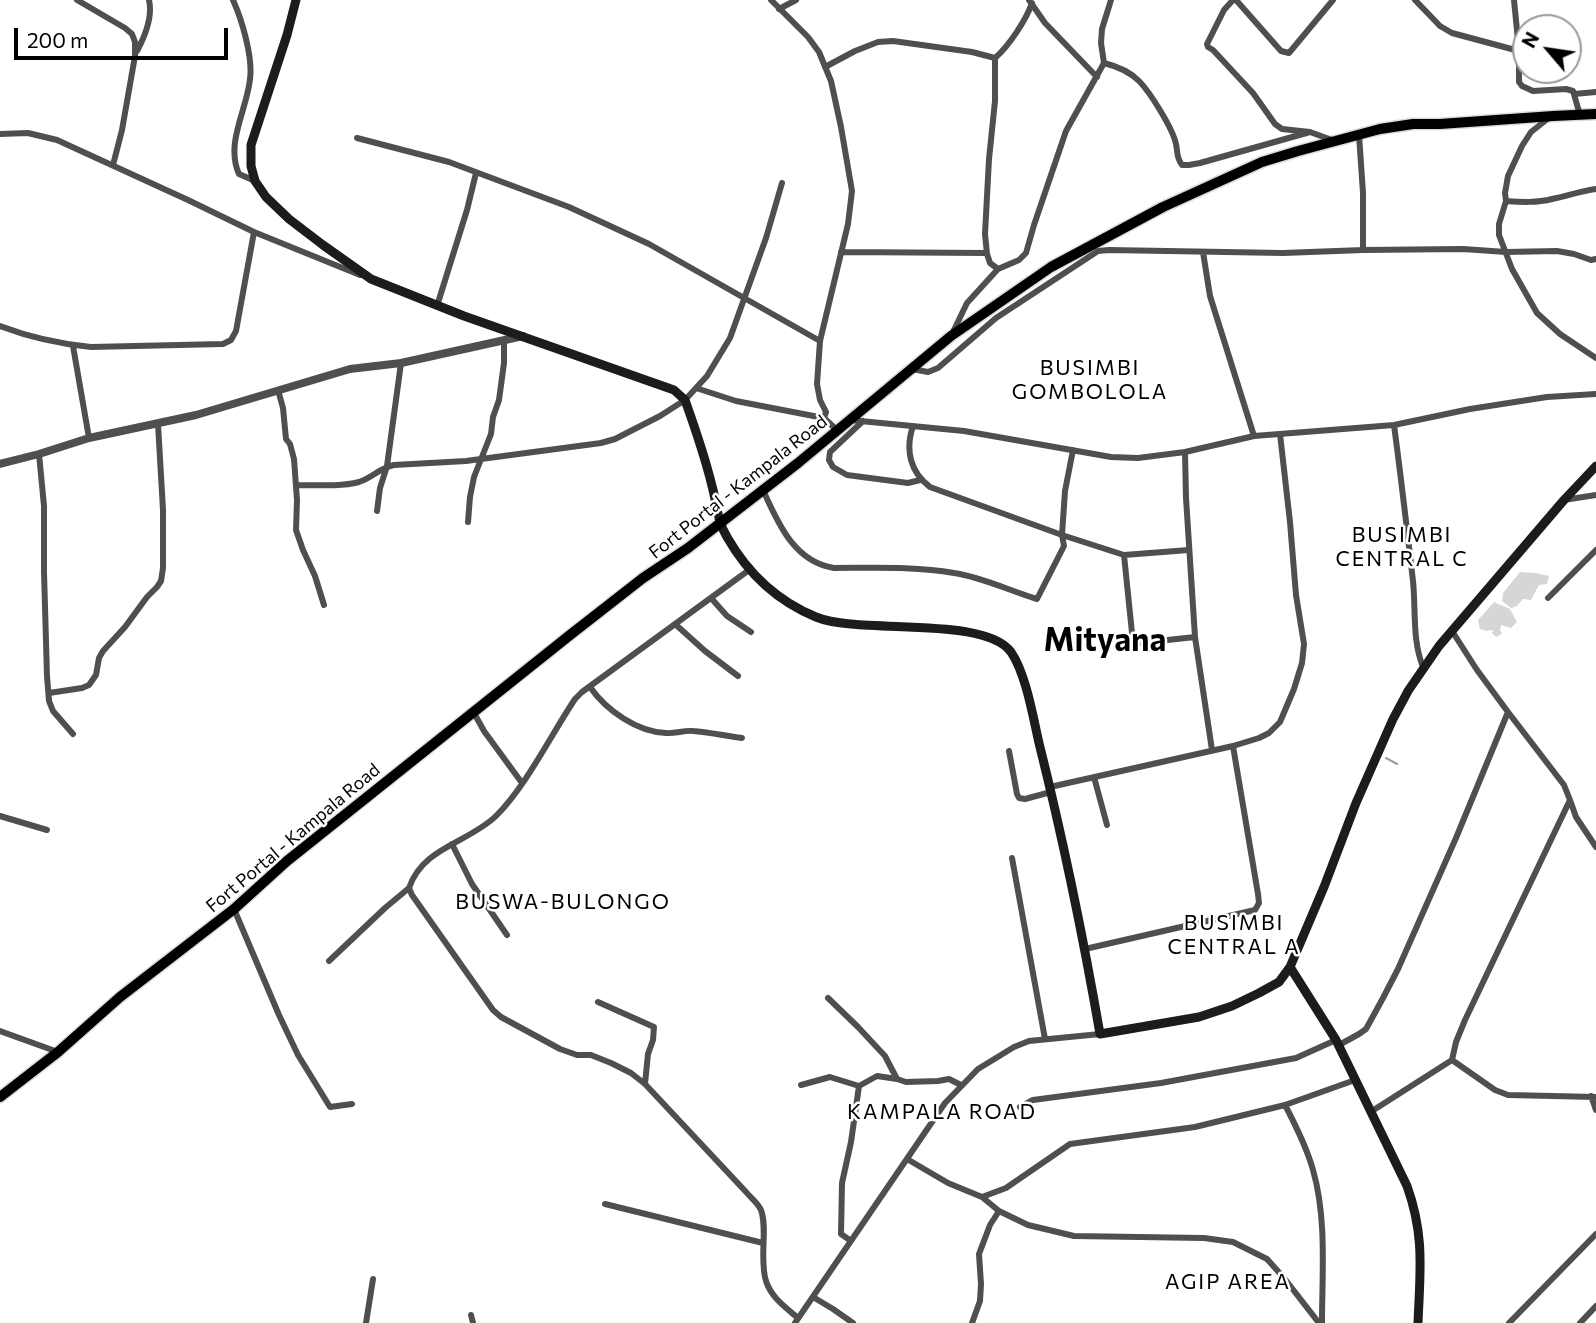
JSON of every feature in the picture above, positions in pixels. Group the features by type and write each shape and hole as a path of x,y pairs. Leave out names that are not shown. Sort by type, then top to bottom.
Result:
{"main road":[{"path":"296,0 251,145 251,166 256,181 266,197 289,219 371,279 437,306 674,390 685,400 713,489 720,523 749,570 765,586 793,606 817,618 843,625 931,628 985,636 1010,651 1025,686 1050,789 1085,949 1100,1034 1199,1017 1232,1006 1279,982 1290,967 1356,803 1408,691 1452,631 1596,466"},
{"name":"Fort Portal - Kampala Road","path":"0,1097 58,1052 120,997 234,909 287,861 643,578 688,548 798,463 951,336 1051,267 1123,227 1262,162 1336,141 1380,129 1413,124 1596,114"},
{"path":"1290,967 1338,1042 1415,1207 1421,1252 1418,1323"}],"street":[{"path":"77,0 125,28 132,34 135,42 122,130 113,165"},
{"path":"135,56 145,35 151,9 149,0"},
{"path":"233,0 240,15 251,76 235,144 234,162 239,174 256,181"},
{"path":"771,0 819,52 831,81 852,191 848,223 820,341 817,384 826,412 824,418"},
{"path":"779,9 796,0"},
{"path":"951,336 967,303 998,269 1019,260 1026,253 1066,131 1104,63 1102,29 1111,0"},
{"path":"1333,0 1289,53 1281,51 1234,0 1224,10 1207,44 1253,93 1275,124 1282,129 1311,132 1336,141"},
{"path":"1415,0 1440,26 1452,33 1512,49"},
{"path":"1031,2 1045,23 1097,77"},
{"path":"998,269 990,263 986,253 985,217 995,101 995,58 1029,13 1031,2"},
{"path":"825,67 878,42 893,41 995,58"},
{"path":"1104,63 1116,66 1138,80 1161,111 1176,143 1177,158 1182,164 1200,163 1311,132"},
{"path":"1520,84 1533,91 1570,90 1574,94 1580,115"},
{"path":"1574,94 1596,92"},
{"path":"1553,116 1531,132 1508,176 1506,201 1499,224 1501,241 1512,269 1537,313 1560,334 1596,358"},
{"path":"0,134 28,133 57,140 254,232 371,279"},
{"path":"1359,135 1363,250"},
{"path":"357,138 449,162 569,207 649,244 820,341"},
{"path":"437,306 477,173"},
{"path":"296,485 356,482 387,466 466,461 580,446 615,439 660,416 685,400 707,376 730,338 766,238 782,183"},
{"path":"1506,201 1535,202 1596,189"},
{"path":"0,326 74,346 223,344 231,340 236,331 254,232"},
{"path":"912,369 928,372 938,368 996,318 1098,251 1283,253 1463,249 1556,251 1596,259"},
{"path":"841,252 986,253"},
{"path":"1203,252 1210,296 1254,436"},
{"path":"0,464 89,438 196,415 350,369 401,363 523,336"},
{"path":"468,522 470,497 499,400 504,341"},
{"path":"74,346 89,438"},
{"path":"377,511 387,466 401,363"},
{"path":"696,388 736,401 824,418 837,430"},
{"path":"278,390 286,439 294,459 296,530 324,605"},
{"path":"850,420 964,431 1125,458 1185,452 1254,436 1394,425 1547,397 1596,394"},
{"path":"863,421 830,452 832,467 847,475 908,483 920,480"},
{"path":"49,693 89,685 96,675 103,651 161,581 163,510 158,424"},
{"path":"1394,425 1413,585 1416,639 1423,667"},
{"path":"913,426 909,437 912,467 920,480 930,487 1124,555 1189,550"},
{"path":"1009,751 1017,794 1019,798 1025,799 1094,777 1233,746 1269,733 1280,722 1302,663 1304,644 1296,595 1280,434"},
{"path":"763,490 783,533 794,547 822,566 954,573 1037,598 1064,546 1062,535 1065,491 1073,450"},
{"path":"1185,452 1195,637 1212,750"},
{"path":"39,454 44,506 49,701 53,711 73,734"},
{"path":"1564,500 1596,495"},
{"path":"1548,598 1596,550"},
{"path":"1124,555 1132,633 1135,639 1140,643 1195,637"},
{"path":"330,961 409,888 418,870 429,857 494,818 522,783 575,699 749,570"},
{"path":"711,598 727,616 751,632"},
{"path":"675,624 705,652 738,676"},
{"path":"1452,631 1477,670 1564,785 1576,817 1596,847"},
{"path":"590,687 596,696 627,721 643,729 668,734 692,730 741,738"},
{"path":"1020,1107 1033,1100 1161,1083 1296,1058 1359,1034 1370,1023 1398,969 1459,832 1508,712"},
{"path":"474,713 522,783"},
{"path":"1085,949 1255,910 1259,902 1258,894 1233,746"},
{"path":"1094,777 1107,825"},
{"path":"1371,1111 1452,1060 1465,1020 1570,800"},
{"path":"0,816 47,830"},
{"path":"452,844 472,884 507,935"},
{"path":"1012,858 1045,1039"},
{"path":"409,888 493,1010 560,1049 577,1055 591,1055 631,1073 645,1084 760,1207 766,1282 775,1298 796,1321 945,1103 961,1085 978,1069 1014,1046 1029,1041 1100,1034"},
{"path":"234,909 298,1055 330,1107 352,1104"},
{"path":"828,999 885,1056 897,1079"},
{"path":"598,1002 654,1027 645,1084"},
{"path":"0,1031 58,1052"},
{"path":"1452,1060 1495,1090 1508,1095 1594,1097 1596,1110"},
{"path":"801,1085 830,1077 859,1086 877,1076 906,1082 949,1079 961,1085"},
{"path":"982,1196 1006,1188 1070,1144 1195,1127 1285,1105 1355,1080"},
{"path":"851,1241 841,1234 842,1183 859,1086"},
{"path":"1285,1105 1313,1169 1317,1188 1323,1253 1321,1323"},
{"path":"907,1159 948,1183 982,1196 999,1211 1028,1225 1074,1236 1204,1238 1233,1242 1268,1259 1321,1323"},
{"path":"604,1204 763,1243"},
{"path":"972,1323 981,1301 978,1254 999,1211"},
{"path":"1509,1323 1596,1234"},
{"path":"366,1323 373,1279"},
{"path":"813,1297 853,1323"},
{"path":"1580,1323 1596,1306"}],"shaded area":[{"path":"1520,572 1549,576 1547,584 1539,585 1531,600 1523,599 1511,608 1502,601 1503,593"},
{"path":"1494,602 1510,609 1517,622 1511,628 1501,625 1502,634 1496,637 1492,633 1493,630 1480,629 1478,620"}],"waterway":[{"path":"1386,758 1397,764"}],"district":[{"name":"BUSIMBI GOMBOLOLA","path":"1090,380"},
{"name":"BUSIMBI CENTRAL C","path":"1402,547"},
{"name":"Mityana","path":"1105,640"},
{"name":"BUSWA-BULONGO","path":"563,902"},
{"name":"BUSIMBI CENTRAL A","path":"1234,935"},
{"name":"KAMPALA ROAD","path":"942,1112"},
{"name":"AGIP AREA","path":"1228,1282"}]}
